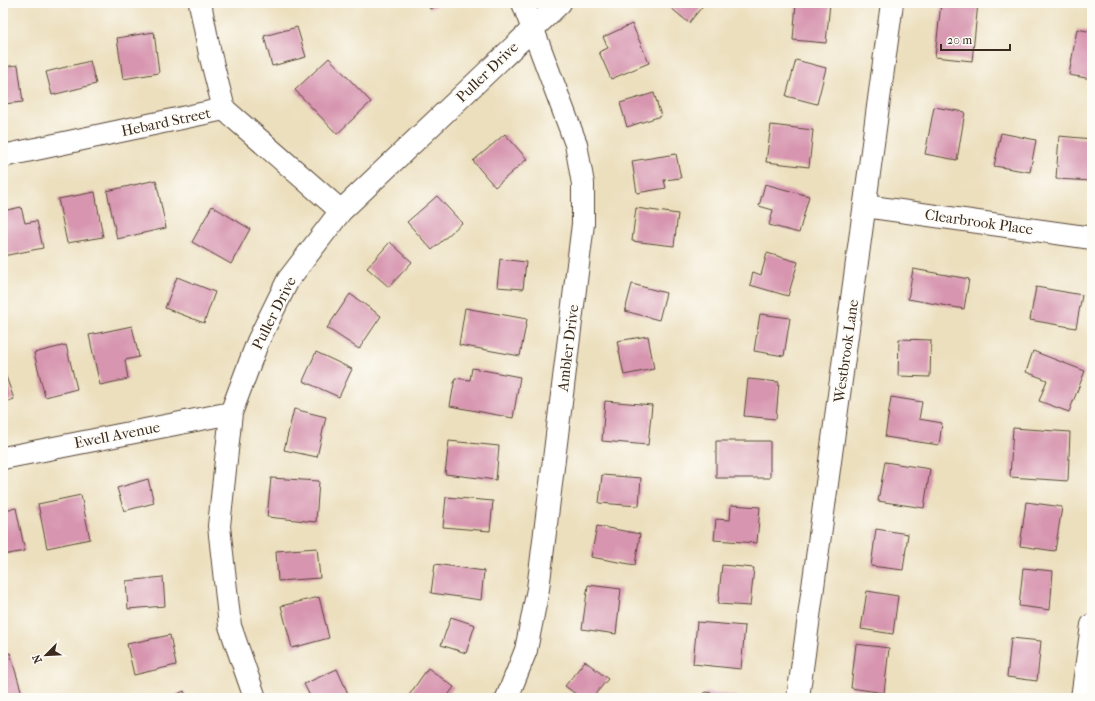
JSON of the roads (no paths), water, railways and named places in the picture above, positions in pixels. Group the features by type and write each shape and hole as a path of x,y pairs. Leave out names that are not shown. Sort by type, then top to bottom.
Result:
{"street":[{"path":"200,3 210,54 224,109"},
{"name":"Ambler Drive","path":"507,698 526,650 538,589 583,224 583,184 576,144 523,3"},
{"name":"Puller Drive","path":"255,698 230,626 219,526 231,413 258,341 288,280 341,211 560,3"},
{"name":"Westbrook Lane","path":"798,698 866,206 892,3"},
{"name":"Hebard Street","path":"3,156 224,109 341,211"},
{"name":"Clearbrook Place","path":"866,206 1092,238"},
{"name":"Ewell Avenue","path":"3,458 231,413"},
{"path":"1082,698 1092,625"}]}
